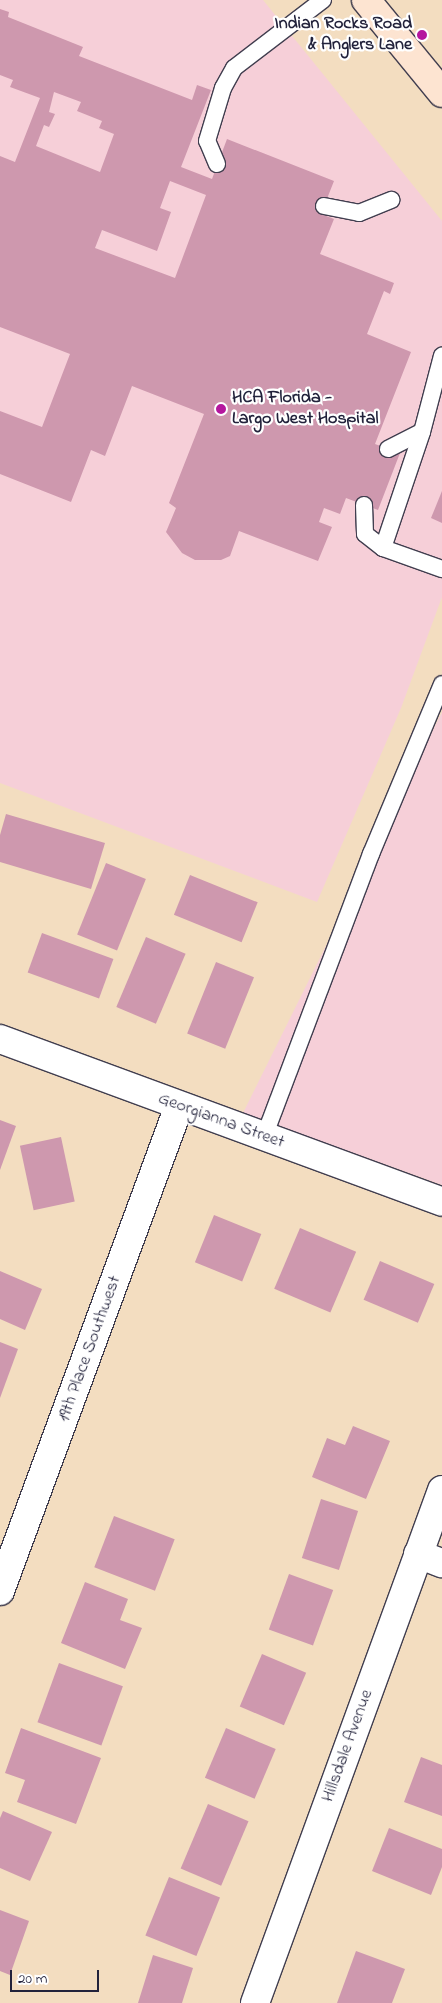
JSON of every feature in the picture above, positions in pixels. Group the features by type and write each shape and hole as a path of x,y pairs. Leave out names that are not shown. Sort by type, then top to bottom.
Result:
{"street":[{"path":"366,0 442,93"},
{"name":"Georgianna Street","path":"0,1039 442,1202"},
{"name":"19th Place Southwest","path":"0,1591 179,1106"},
{"name":"Hillsdale Avenue","path":"255,2003 430,1559 442,1490"}],"lane":[{"path":"217,164 207,141 212,119 234,68 322,0"},
{"path":"324,206 359,213 392,200"},
{"path":"383,548 422,432 442,356"},
{"path":"388,449 422,432"},
{"path":"364,505 365,534 383,548 442,569"},
{"path":"264,1137 372,854 442,684"}],"shaded area":[{"name":"HCA Florida - Largo West Hospital","path":"0,0 263,0 442,221 442,597 401,708 317,902 0,783"},
{"path":"442,712 442,1185 243,1113"}],"building":[{"path":"0,9 9,12 8,17 83,47 79,56 192,100 197,85 211,90 181,167 212,179 227,139 334,181 321,214 334,219 320,254 394,283 390,294 384,291 367,334 411,352 375,444 400,453 378,510 346,498 340,514 324,508 319,522 332,527 318,561 239,531 230,556 221,560 195,560 182,553 166,532 176,508 169,503 204,414 132,386 105,456 91,450 71,502 0,474 0,411 42,427 70,354 0,327 0,156 15,162 40,98 10,87 13,80 0,75","holes":["54,92 81,102 77,111 102,121 99,128 114,134 100,172 36,146 44,125 49,127 55,114 49,112","170,181 206,195 175,278 95,248 102,230 157,251 171,212 160,208"]},
{"path":"442,491 442,523 431,518"},
{"path":"6,814 105,843 91,889 0,862 0,835"},
{"path":"106,863 146,879 117,951 77,934"},
{"path":"190,875 258,902 242,942 174,915"},
{"path":"42,933 113,959 99,998 28,972"},
{"path":"146,937 186,954 156,1024 116,1007"},
{"path":"216,962 254,977 225,1049 187,1033"},
{"path":"0,1120 16,1126 0,1170"},
{"path":"61,1137 75,1202 34,1210 20,1146"},
{"path":"214,1215 261,1234 242,1281 195,1262"},
{"path":"300,1228 356,1252 330,1313 274,1289"},
{"path":"380,1261 434,1284 418,1323 364,1300"},
{"path":"0,1271 42,1289 25,1330 0,1319"},
{"path":"0,1342 18,1349 0,1398"},
{"path":"353,1426 390,1441 366,1499 312,1477 327,1438 345,1445"},
{"path":"321,1499 358,1511 339,1570 302,1558"},
{"path":"114,1516 175,1539 155,1591 94,1567"},
{"path":"289,1574 333,1590 313,1646 269,1629"},
{"path":"85,1582 128,1599 120,1620 142,1628 125,1669 61,1643"},
{"path":"262,1654 306,1673 284,1725 240,1706"},
{"path":"59,1663 123,1686 101,1745 37,1722"},
{"path":"21,1728 101,1758 76,1824 17,1802 25,1780 5,1773"},
{"path":"226,1728 276,1749 255,1799 205,1778"},
{"path":"421,1757 442,1765 442,1816 404,1802"},
{"path":"208,1804 249,1821 221,1886 181,1868"},
{"path":"3,1811 52,1832 30,1881 0,1868 0,1818"},
{"path":"389,1828 442,1849 442,1867 431,1895 372,1871"},
{"path":"169,1877 220,1898 196,1956 145,1935"},
{"path":"0,1910 29,1921 10,1975 0,1971"},
{"path":"356,1951 405,1969 392,2003 337,2003"},
{"path":"153,1955 193,1968 182,2003 138,2003"}],"place":[{"name":"Indian Rocks Road & Anglers Lane","path":"422,35"},
{"name":"HCA Florida - Largo West Hospital","path":"221,409"}]}
